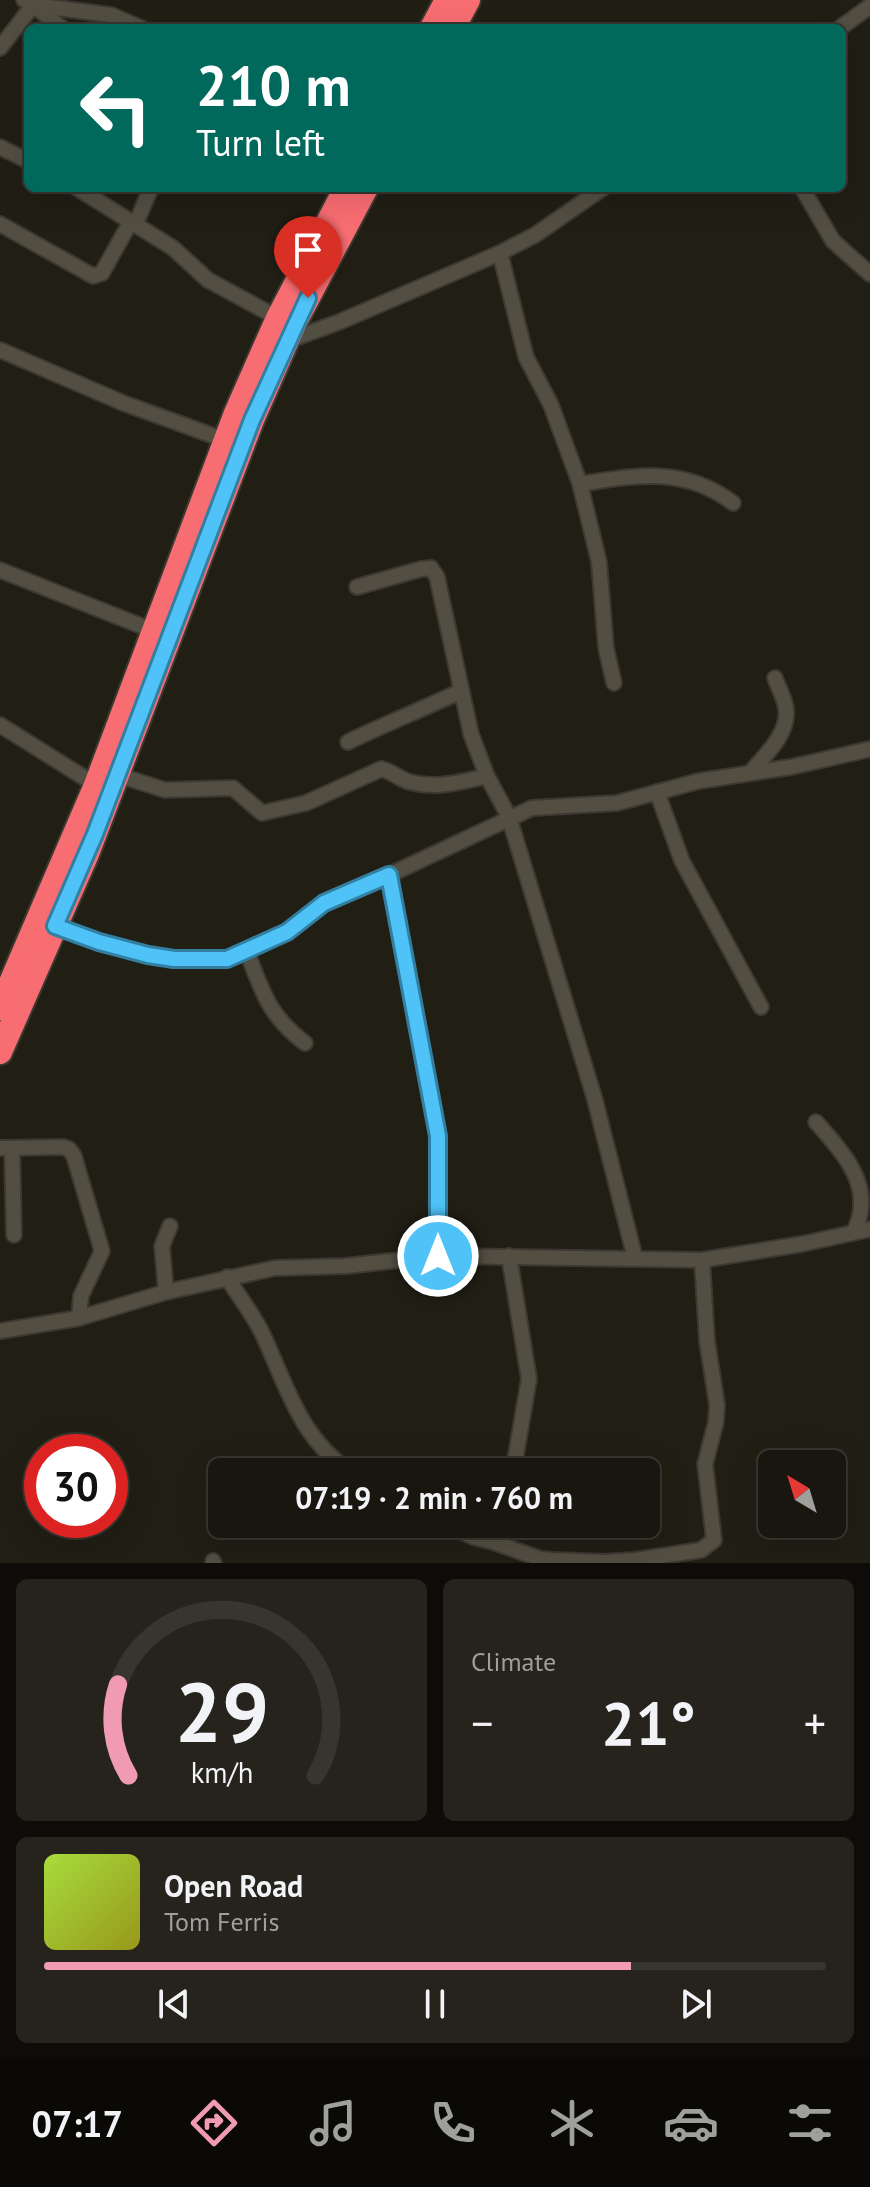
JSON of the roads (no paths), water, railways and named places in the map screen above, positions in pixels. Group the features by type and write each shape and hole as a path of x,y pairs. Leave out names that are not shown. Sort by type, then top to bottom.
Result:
{"highway":[{"path":"434,24 447,0"},
{"path":"455,24 468,0"},
{"path":"162,634 225,440 282,330 344,192"},
{"path":"0,1008 107,780 162,634 247,433 282,330 364,192"},
{"path":"0,1052 87,854 107,780"}],"street":[{"path":"31,2 57,24"},
{"path":"31,2 111,15 132,24"},
{"path":"0,48 31,2"},
{"path":"845,24 870,6"},
{"path":"0,147 24,159"},
{"path":"84,192 173,248 208,280 282,330 339,322 500,253 535,235 597,192"},
{"path":"0,224 93,276 102,273 149,192"},
{"path":"804,192 833,241 870,274"},
{"path":"500,253 526,357 551,405 580,484 599,562 606,648 614,683"},
{"path":"0,350 123,403 225,440"},
{"path":"580,484 633,476 673,477 719,492 733,503"},
{"path":"357,587 421,569 431,568 435,571 478,757 509,817 595,1100 635,1258"},
{"path":"0,570 162,634"},
{"path":"751,772 779,738 785,723 786,709 775,678"},
{"path":"348,742 461,691"},
{"path":"0,725 107,780 165,790 233,788 262,813 306,803 381,769 390,770 411,783 429,785 445,785 487,776"},
{"path":"55,926 148,955 174,959 227,959 287,932 324,903 532,808 617,803 699,781 791,767 870,749"},
{"path":"657,792 682,861 761,1007"},
{"path":"389,875 438,1136 438,1256"},
{"path":"247,952 265,999 284,1027 305,1043"},
{"path":"816,1122 845,1155 855,1178 862,1207 854,1232"},
{"path":"14,1235 6,1148 69,1149 74,1156 102,1244 102,1251 81,1296 79,1318"},
{"path":"166,1292 162,1246 170,1226"},
{"path":"0,1331 79,1318 166,1292 275,1268 345,1266 438,1256 702,1260 802,1244 870,1229"},
{"path":"509,1256 529,1379 515,1458"},
{"path":"475,1538 510,1555 603,1562 701,1550 714,1540 705,1464 716,1422 717,1405 707,1341 702,1260"},
{"path":"227,1277 262,1332 283,1387 312,1436 332,1458"},
{"path":"701,1550 709,1563"}]}
